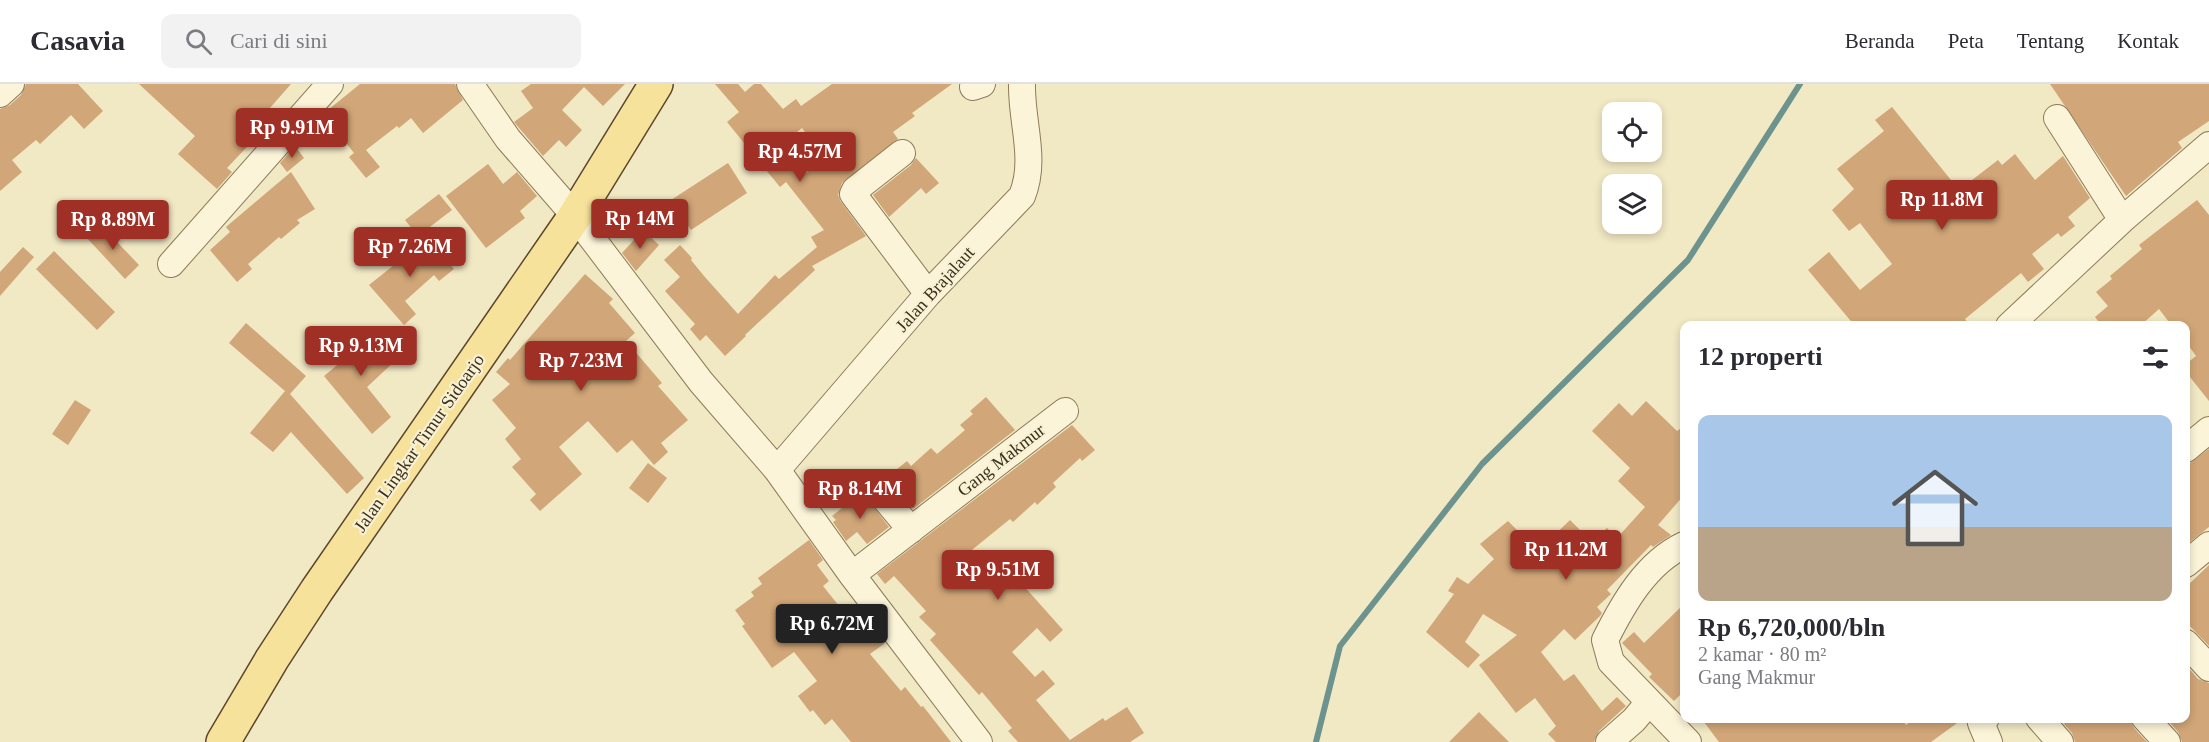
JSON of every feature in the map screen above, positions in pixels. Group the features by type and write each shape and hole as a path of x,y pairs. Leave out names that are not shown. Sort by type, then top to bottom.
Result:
{"main road":[{"name":"Jalan Lingkar Timur Sidoarjo","path":"224,742 272,659 317,590 575,216 656,84"}],"street":[{"path":"0,94 11,84"},
{"path":"171,264 330,84"},
{"path":"470,84 508,139 575,216 701,382 782,479 979,742"},
{"name":"Jalan Brajalaut","path":"782,479 928,294 1022,196 1028,176 1029,155 1023,84"},
{"path":"2057,118 2121,220"},
{"path":"2014,321 2121,220 2209,145"},
{"path":"902,153 853,194 928,294"},
{"name":"Gang Makmur","path":"852,575 1065,411"},
{"path":"2190,446 2209,430"},
{"path":"876,488 911,530"},
{"path":"2190,561 2209,545"},
{"path":"1680,548 1647,573 1626,601 1605,640 1611,662 1688,742"},
{"path":"2190,647 2209,668"},
{"path":"1609,742 1634,720 1649,702"},
{"path":"2043,723 2060,742"},
{"path":"2150,723 2167,742"}],"building":[{"path":"26,84 78,84 103,111 84,129 71,115 40,144 36,140 12,160 22,172 0,191 0,109 10,105 21,95"},
{"path":"139,84 291,84 255,125 262,131 227,168 232,172 217,189 178,154 195,136"},
{"path":"360,84 455,84 463,100 423,133 411,118 366,150 380,167 366,178 349,157 354,153 323,114"},
{"path":"531,84 625,84 603,106 584,87 562,110 582,130 566,147 559,140 543,156 514,122 533,108 521,91"},
{"path":"715,84 738,84 745,92 754,84 761,84 783,109 796,99 801,106 832,84 952,84 912,113 915,116 893,132 898,139 842,183 838,195 841,202 866,236 812,266 815,270 725,356 706,335 700,341 690,329 695,324 665,291 680,277 664,260 680,245 738,314 775,275 779,279 817,247 811,237 824,230 786,182 780,187 727,122 739,112","holes":["802,128 825,158 801,177 778,147"]},
{"path":"2050,84 2209,84 2209,121 2178,142 2182,148 2126,196"},
{"path":"1892,107 1959,190 1998,160 2002,165 2015,154 2035,180 2063,156 2090,198 2068,217 2075,226 2061,237 2058,233 2032,254 2044,269 2028,282 2021,273 1965,319 1966,321 1851,321 1808,270 1829,252 1860,290 1892,264 1860,223 1849,231 1832,210 1854,189 1837,169 1884,131 1875,120"},
{"path":"295,146 304,158 287,172 280,163"},
{"path":"916,158 939,183 926,194 921,188 889,217 873,195 911,165"},
{"path":"728,163 747,193 691,230 671,200"},
{"path":"488,164 503,184 517,172 537,196 520,211 525,218 486,248 446,196"},
{"path":"291,172 315,209 297,220 300,223 281,239 279,237 248,264 252,269 237,282 210,250 230,232 226,227"},
{"path":"439,194 452,210 418,236 405,220"},
{"path":"2197,200 2209,215 2209,401 2190,377 2190,361 2196,356 2190,348 2190,321 2168,321 2159,309 2146,321 2098,321 2095,317 2108,306 2096,292 2112,279 2110,276 2142,249 2139,245"},
{"path":"100,224 139,265 125,279 86,237"},
{"path":"643,230 659,245 636,271 622,253"},
{"path":"428,238 454,269 439,281 434,275 405,301 416,314 404,325 369,285"},
{"path":"23,247 34,257 0,296 0,272"},
{"path":"54,251 115,312 97,330 36,269"},
{"path":"585,274 613,299 609,303 635,333 626,341 662,383 658,386 688,420 661,443 668,452 654,465 632,440 617,453 588,421 559,447 582,474 540,511 530,500 536,494 512,467 521,459 505,439 516,428 492,400 510,384 496,372 508,358 510,360"},
{"path":"246,323 306,376 290,394 364,478 347,494 291,432 273,452 250,433 285,391 229,343"},
{"path":"346,326 359,342 370,332 395,361 367,387 391,417 372,434 324,376 348,356 332,338"},
{"path":"986,397 1015,430 913,509 886,478 907,461 911,466 931,448 937,454 965,430 960,425 973,414 970,411"},
{"path":"75,400 91,410 68,445 52,434"},
{"path":"1646,401 1677,431 1680,429 1680,500 1658,525 1671,535 1653,547 1651,545 1607,590 1611,594 1597,607 1602,613 1600,616 1575,640 1564,629 1541,652 1564,681 1574,674 1602,711 1617,697 1626,706 1599,731 1594,742 1556,742 1548,734 1556,726 1535,698 1516,713 1479,665 1517,635 1483,614 1465,642 1480,655 1468,668 1426,632 1454,594 1448,591 1457,577 1468,584 1494,559 1480,544 1508,521 1538,551 1570,520 1592,542 1607,528 1617,538 1645,507 1618,481 1630,468 1592,431 1619,403 1632,416"},
{"path":"1072,425 1095,450 1082,461 1080,458 1053,483 1056,487 1037,505 1035,502 1013,522 1010,519 962,558 986,582 1009,560 1020,572 1015,576 1063,630 1050,642 1037,628 1012,652 1035,677 1043,670 1055,684 1036,700 1070,740 1103,718 1105,721 1127,707 1144,733 1130,742 1018,742 1008,731 1012,728 982,692 979,695 930,640 936,634 919,617 926,611 894,576 885,584 877,574"},
{"path":"2209,449 2209,527 2190,542 2190,463"},
{"path":"648,463 667,478 648,503 629,488"},
{"path":"862,492 889,527 867,544 857,532 846,541 833,522 836,520 832,516"},
{"path":"809,540 823,560 817,565 829,581 823,586 864,637 874,629 885,643 870,654 901,691 905,687 921,707 923,706 951,742 851,742 832,719 825,725 813,710 810,712 798,696 817,681 794,652 772,668 742,626 745,624 735,610 754,596 751,592 762,584 758,578"},
{"path":"2209,565 2209,646 2190,626 2190,583"},
{"path":"1680,608 1680,695 1674,701 1649,677 1652,674 1622,643 1634,632 1644,643"},
{"path":"2190,670 2198,679 2209,683 2209,742 2182,742 2178,732 2170,723 2190,723"},
{"path":"1479,712 1509,742 1449,742"},
{"path":"1705,723 1905,723 1906,725 1909,723 1957,723 1931,742 1719,742"},
{"path":"2132,723 2147,742 2075,742 2072,733 2064,724"}],"waterway":[{"path":"1316,742 1340,646 1482,464 1688,260 1800,84"}]}
